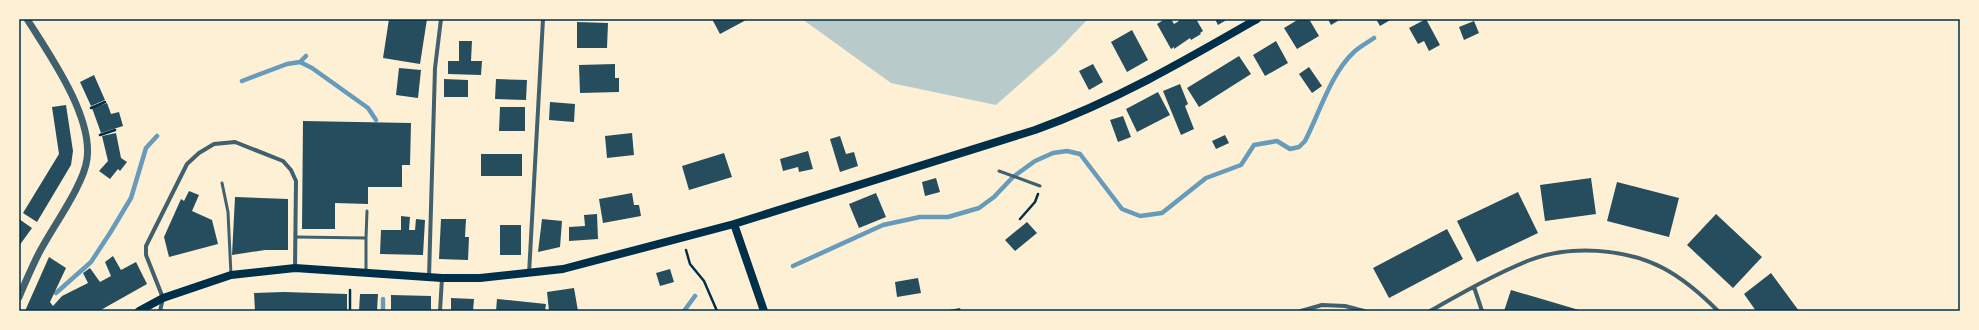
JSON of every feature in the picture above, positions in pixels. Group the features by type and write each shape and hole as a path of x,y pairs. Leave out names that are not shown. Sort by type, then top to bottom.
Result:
{"main road":[{"path":"139,311 164,298 231,275 295,268 442,278 480,278 529,274 569,268 734,224 1036,130 1076,115 1152,80 1257,19"},
{"path":"734,224 764,311"}],"street":[{"path":"19,297 38,255 83,175 87,159 88,141 85,128 60,72 27,19"},
{"path":"429,277 435,68 441,19"},
{"path":"529,274 543,19"},
{"path":"160,311 164,298 146,255 146,246 187,164 199,153 214,144 235,142 283,161 291,170 296,181 295,268"},
{"path":"1430,311 1474,287 1531,260 1552,254 1602,251 1635,258 1663,268 1703,296 1718,311"},
{"path":"440,311 442,278"},
{"path":"1474,287 1482,311"},
{"path":"1301,311 1322,305 1345,306 1364,311"}],"lane":[{"path":"999,171 1040,186"},
{"path":"222,182 228,212 231,275"},
{"path":"366,272 367,211"},
{"path":"296,237 366,238"}],"path":[{"path":"91,108 105,102"},
{"path":"100,136 116,130"},
{"path":"1020,219 1035,202 1040,186"},
{"path":"686,250 690,264 704,281 717,311"},
{"path":"350,290 350,311"}],"shaded area":[{"path":"802,19 1088,19 1056,52 996,105 891,83"}],"building":[{"path":"389,19 427,19 420,64 383,58"},
{"path":"712,19 748,19 720,34"},
{"path":"1165,19 1171,19 1174,24 1179,21 1179,19 1196,19 1203,31 1191,40 1190,38 1174,49 1174,47 1171,49 1157,24"},
{"path":"1215,19 1228,19 1218,25"},
{"path":"1299,19 1309,19 1319,36 1297,49 1284,28"},
{"path":"1328,19 1341,19 1331,25"},
{"path":"1376,19 1392,19 1380,26"},
{"path":"1426,19 1440,45 1429,51 1424,41 1418,44 1409,28"},
{"path":"1474,21 1479,33 1464,40 1459,27"},
{"path":"577,22 608,23 607,48 577,48"},
{"path":"1132,30 1148,60 1127,72 1111,42"},
{"path":"459,41 472,41 471,61 482,61 481,75 448,74 448,61 459,61"},
{"path":"1276,41 1288,63 1265,76 1253,55"},
{"path":"1239,56 1251,74 1199,107 1187,88"},
{"path":"615,64 615,78 619,78 619,92 580,93 579,65"},
{"path":"1093,64 1103,82 1089,90 1079,71"},
{"path":"1309,67 1322,86 1312,93 1299,74"},
{"path":"399,68 421,70 418,98 396,95"},
{"path":"94,75 105,100 91,106 80,82"},
{"path":"444,79 468,80 468,97 444,97"},
{"path":"496,79 527,80 526,100 495,99"},
{"path":"1180,84 1188,104 1185,106 1194,129 1181,135 1163,91"},
{"path":"1158,92 1170,115 1137,132 1126,109"},
{"path":"550,102 575,104 574,122 549,120"},
{"path":"107,103 111,114 119,112 123,126 101,133 92,108"},
{"path":"66,105 73,151 71,165 37,222 23,213 59,154 52,107"},
{"path":"500,107 525,107 525,131 499,131"},
{"path":"1123,116 1131,137 1118,142 1110,120"},
{"path":"303,121 411,123 410,165 402,165 402,187 368,187 368,204 335,203 335,229 302,229"},
{"path":"116,133 121,158 127,162 120,171 118,169 110,179 99,171 108,161 102,136"},
{"path":"632,133 634,155 607,158 605,136"},
{"path":"1225,135 1229,143 1216,149 1212,141"},
{"path":"840,136 846,154 854,152 858,166 840,172 830,139"},
{"path":"808,151 813,169 799,172 798,167 783,171 780,159"},
{"path":"724,153 732,177 689,190 682,166"},
{"path":"481,154 522,154 522,176 481,176"},
{"path":"936,178 940,192 925,196 922,182"},
{"path":"1591,178 1596,214 1545,221 1540,185"},
{"path":"1617,182 1679,198 1669,237 1607,221"},
{"path":"189,191 199,195 192,211 212,220 218,244 169,257 164,237 181,199 184,201"},
{"path":"1518,192 1538,233 1477,262 1457,221"},
{"path":"632,193 634,205 639,205 641,216 603,223 599,199"},
{"path":"876,193 886,217 859,228 849,204"},
{"path":"235,197 288,199 288,250 265,250 232,255"},
{"path":"597,214 598,239 569,241 569,227 585,226 584,215"},
{"path":"1716,214 1762,257 1733,288 1687,245"},
{"path":"401,216 410,217 409,230 415,230 416,219 425,220 423,255 380,254 381,230 401,230"},
{"path":"19,219 32,228 19,246"},
{"path":"441,219 466,219 465,237 469,237 468,260 439,259"},
{"path":"542,219 562,221 560,247 538,252"},
{"path":"1027,222 1037,233 1015,251 1005,240"},
{"path":"500,225 521,225 521,255 500,255"},
{"path":"1447,229 1463,259 1389,298 1373,268"},
{"path":"113,256 121,270 136,262 147,284 99,311 25,311 49,257 66,268 50,302 53,306 62,296 88,283 83,273 90,268 100,282 111,276 105,262"},
{"path":"670,269 674,282 660,286 656,273"},
{"path":"1771,273 1799,311 1756,311 1744,294"},
{"path":"918,278 921,293 897,297 895,282"},
{"path":"574,288 578,311 549,311 547,292"},
{"path":"1511,290 1579,310 1504,311"},
{"path":"284,292 347,294 347,311 255,311 254,293"},
{"path":"360,294 378,294 377,311 359,311"},
{"path":"391,295 431,296 431,311 391,311"},
{"path":"451,298 474,299 473,311 451,311"},
{"path":"497,299 546,304 545,311 496,311"},
{"path":"960,308 961,311 949,311 949,310"}],"waterway":[{"path":"793,266 883,225 920,217 948,217 979,208 994,197 1013,177 1035,161 1053,153 1067,151 1080,154 1122,209 1140,216 1162,213 1206,178 1241,165 1254,145 1277,141 1290,149 1299,147 1305,141 1326,94 1339,71 1354,52 1374,38"},
{"path":"300,62 306,56"},
{"path":"300,62 312,68 368,108 376,120"},
{"path":"242,81 287,64 300,62"},
{"path":"56,293 91,262 110,233 131,198 146,148 157,136"},
{"path":"684,311 695,296"},
{"path":"383,299 383,311"}]}
